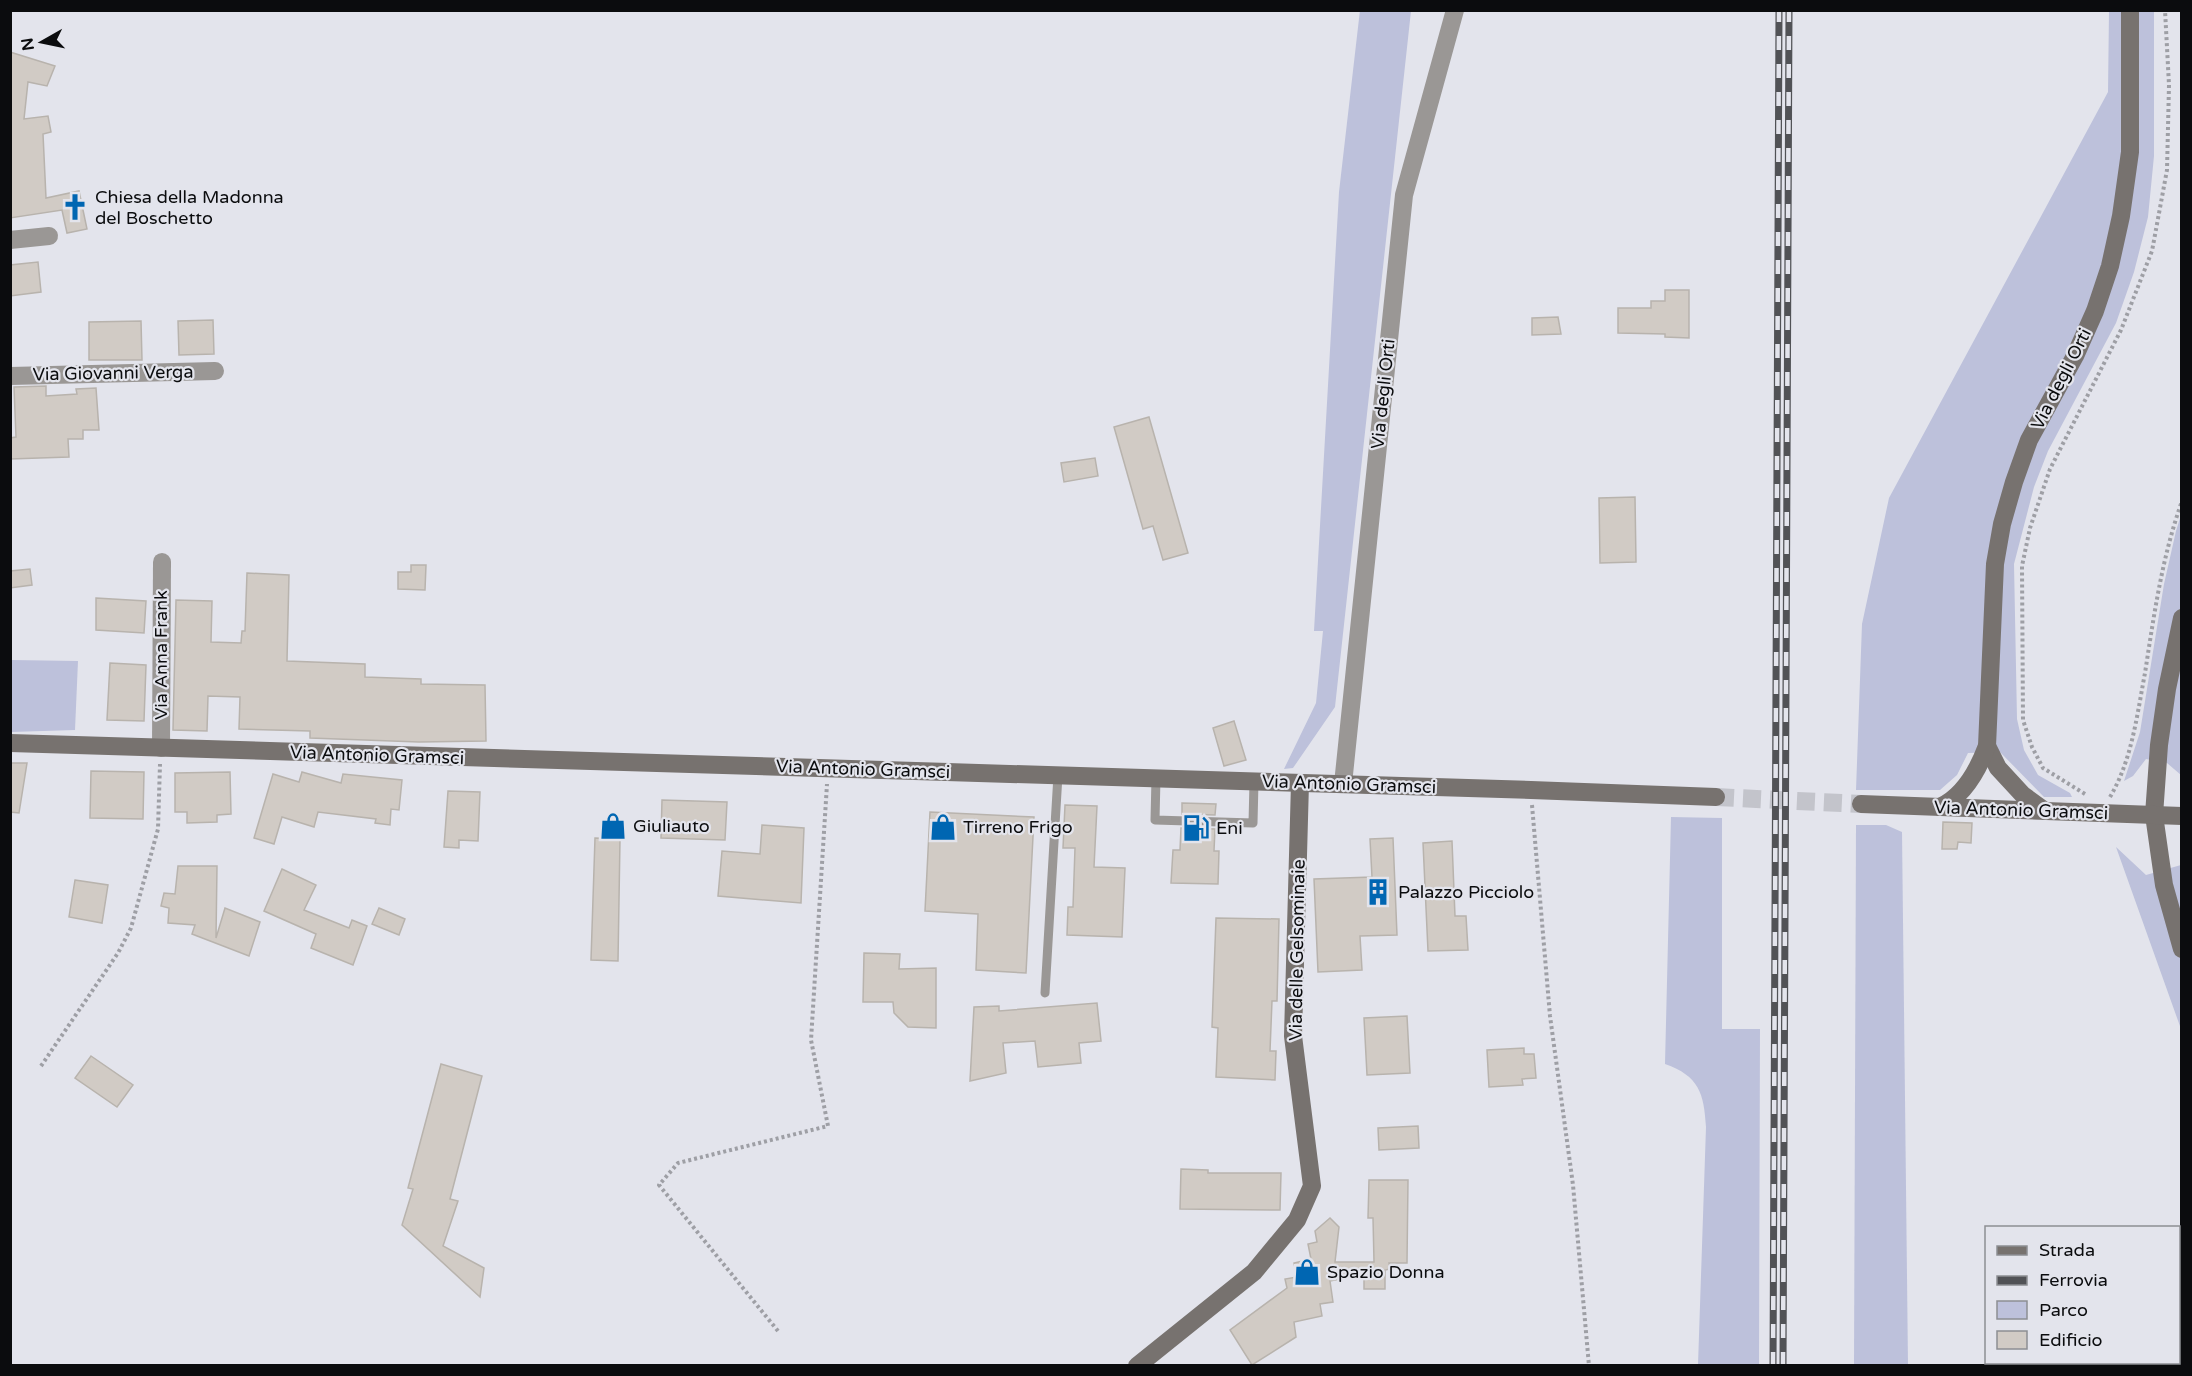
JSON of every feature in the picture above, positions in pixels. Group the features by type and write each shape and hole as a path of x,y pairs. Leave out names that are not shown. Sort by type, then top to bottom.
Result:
{"main road":[{"name":"Via degli Orti","path":"1940,807 1960,794 1980,765 1988,746 1995,564 2002,524 2029,440 2075,356 2095,311 2110,266 2121,216 2130,152 2130,10"},
{"path":"2181,618 2159,745 2154,815 2164,885 2181,949"},
{"name":"Via Antonio Gramsci","path":"10,743 1716,797"},
{"path":"1988,746 1998,768 2024,795 2045,811"},
{"path":"1969,781 1983,801 1992,809 2002,797 2010,781"},
{"name":"Via delle Gelsominaie","path":"1137,1365 1254,1272 1297,1220 1312,1186 1293,1036 1300,783"},
{"name":"Via Antonio Gramsci","path":"1861,804 2181,816"}],"street":[{"name":"Via degli Orti","path":"1342,784 1404,195 1455,10"},
{"path":"10,240 49,236"},
{"name":"Via Giovanni Verga","path":"10,376 215,371"},
{"name":"Via Anna Frank","path":"160,748 162,562"}],"lane":[{"path":"1045,993 1058,775"},
{"path":"1156,778 1155,820 1253,823 1254,782"}],"path":[{"path":"2165,10 2169,85 2167,170 2152,251 2121,330 2050,469 2030,528 2022,566 2023,720 2032,747 2043,768 2083,792 2100,813 2120,780 2135,730 2160,583 2171,530 2181,501"},
{"path":"42,1066 118,952 130,928 158,829 160,748"},
{"path":"778,1331 658,1185 678,1163 828,1126 811,1040 828,768"},
{"path":"1530,790 1550,1016 1573,1185 1589,1365"}],"green space":[{"path":"1360,10 1411,11 1335,707 1293,768 1284,769 1316,703 1323,631 1314,631 1339,192"},
{"path":"2109,11 2154,11 2154,156 2148,217 2134,272 2116,323 2048,451 2034,487 2014,564 2017,719 2024,750 2038,775 2070,793 2072,797 2044,797 2000,752 1968,753 1957,775 1940,790 1856,790 1862,624 1889,498 2108,92"},
{"path":"2181,515 2181,775 2167,763 2146,759 2133,776 2124,781 2140,732 2164,584"},
{"path":"11,660 78,661 75,730 11,732"},
{"path":"1671,817 1722,818 1722,1029 1760,1029 1759,1365 1698,1365 1706,1127 1704,1104 1697,1087 1685,1074 1665,1064"},
{"path":"1856,825 1886,825 1902,832 1908,1365 1854,1365"},
{"path":"2116,847 2146,875 2181,865 2181,1029"}],"building":[{"path":"10,52 55,66 47,86 28,82 24,119 48,116 51,132 43,134 46,198 79,191 87,229 67,233 62,210 10,218"},
{"path":"38,262 41,292 10,296 10,265"},
{"path":"1665,290 1689,290 1689,338 1665,337 1665,334 1618,333 1618,308 1651,308 1651,301 1665,301"},
{"path":"1558,317 1561,334 1532,335 1532,318"},
{"path":"213,320 214,354 179,355 178,321"},
{"path":"141,321 142,360 89,360 89,322"},
{"path":"46,386 46,396 77,394 76,389 96,388 99,430 83,430 83,439 68,439 69,457 10,459 10,438 16,437 14,387"},
{"path":"1149,417 1188,553 1163,560 1153,526 1143,529 1114,427"},
{"path":"1095,458 1098,476 1064,482 1061,463"},
{"path":"1635,497 1636,562 1600,563 1599,498"},
{"path":"411,565 426,565 425,590 398,589 398,572 411,572"},
{"path":"30,569 32,585 10,588 10,571"},
{"path":"247,573 289,575 287,661 365,664 365,677 421,679 421,684 485,685 486,741 419,742 310,738 310,731 239,729 240,697 208,696 207,731 173,730 176,600 212,601 211,642 241,643 242,631 245,631"},
{"path":"96,598 146,601 144,633 96,630"},
{"path":"110,663 146,665 144,721 107,720"},
{"path":"1234,721 1246,760 1224,766 1213,728"},
{"path":"10,763 27,763 19,813 10,812"},
{"path":"91,771 144,772 143,819 90,818"},
{"path":"230,772 231,814 217,815 217,822 187,823 187,812 175,812 175,773"},
{"path":"302,772 341,783 343,774 402,780 399,810 391,809 390,825 375,823 376,819 318,812 314,827 282,817 274,844 254,838 273,774 299,782"},
{"path":"448,791 480,792 478,841 459,840 459,848 444,847"},
{"path":"662,800 727,802 725,840 661,838"},
{"path":"1182,803 1216,804 1215,815 1182,814"},
{"path":"1065,805 1097,806 1094,867 1125,868 1122,937 1067,935 1068,907 1073,907 1075,848 1063,848"},
{"path":"930,812 1034,817 1026,973 976,970 978,914 925,911"},
{"path":"1943,822 1972,823 1971,843 1958,842 1957,849 1942,849"},
{"path":"762,825 804,828 801,903 718,896 722,851 760,854"},
{"path":"1181,828 1215,829 1214,851 1219,851 1218,884 1171,883 1173,850 1180,850"},
{"path":"595,838 620,839 618,961 591,960"},
{"path":"1393,838 1397,935 1360,936 1362,970 1318,972 1314,879 1372,877 1370,839"},
{"path":"1452,841 1455,916 1466,916 1468,950 1428,951 1423,843"},
{"path":"178,866 217,866 216,938 225,908 260,922 249,956 192,934 195,925 168,923 169,908 161,906 164,893 175,894"},
{"path":"282,869 316,885 304,910 349,928 352,920 367,926 353,965 311,948 316,934 264,911"},
{"path":"75,880 108,885 102,923 69,917"},
{"path":"379,908 405,919 399,935 372,924"},
{"path":"1216,918 1279,919 1277,1001 1272,1001 1270,1051 1276,1051 1275,1080 1216,1077 1218,1028 1212,1027"},
{"path":"864,953 900,954 899,969 936,968 936,1028 908,1027 894,1013 893,1002 863,1002"},
{"path":"1097,1003 1101,1041 1079,1043 1081,1063 1038,1067 1035,1041 1003,1043 1006,1073 970,1081 974,1007 999,1006 999,1011"},
{"path":"1407,1016 1410,1073 1367,1075 1364,1018"},
{"path":"1524,1048 1524,1054 1534,1054 1536,1078 1522,1079 1523,1085 1489,1087 1487,1050"},
{"path":"91,1056 133,1085 117,1107 75,1078"},
{"path":"441,1064 482,1076 450,1199 458,1201 443,1246 484,1268 480,1297 402,1225 413,1189 408,1188"},
{"path":"1418,1126 1419,1148 1379,1150 1378,1128"},
{"path":"1181,1169 1208,1170 1208,1173 1281,1173 1280,1210 1180,1209"},
{"path":"1369,1180 1408,1180 1407,1263 1389,1263 1390,1269 1385,1270 1385,1289 1364,1289 1364,1274 1330,1281 1333,1302 1320,1304 1322,1316 1294,1322 1296,1337 1252,1365 1230,1330 1287,1288 1285,1279 1297,1277 1294,1263 1311,1259 1308,1244 1317,1242 1315,1231 1330,1218 1339,1227 1335,1262 1374,1262 1373,1218 1368,1218"}],"tunnel":[{"path":"1716,797 1861,804"}],"railway":[{"path":"1773,1366 1779,10"},
{"path":"1783,1366 1789,10"}],"place":[{"name":"Chiesa della Madonna del Boschetto","path":"75,207"},
{"name":"Giuliauto","path":"613,826"},
{"name":"Tirreno Frigo","path":"943,827"},
{"name":"Eni","path":"1196,828"},
{"name":"Palazzo Picciolo","path":"1378,892"},
{"name":"Spazio Donna","path":"1307,1272"}]}
